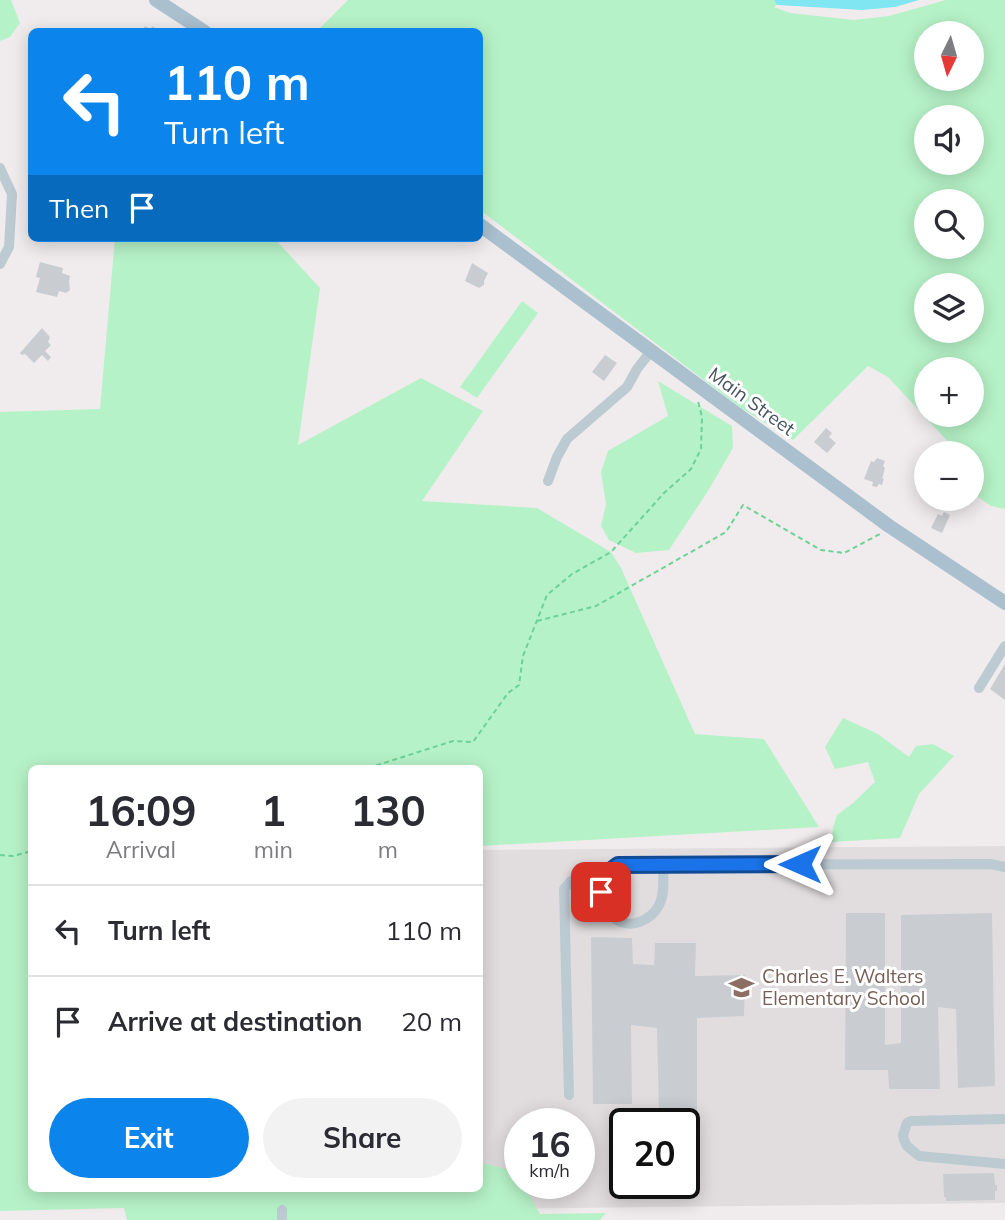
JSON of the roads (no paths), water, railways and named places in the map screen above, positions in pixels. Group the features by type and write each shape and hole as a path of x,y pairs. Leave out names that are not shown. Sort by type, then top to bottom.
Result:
{"main road":[{"path":"156,0 197,28"},
{"name":"Main Street","path":"483,227 888,526 1005,603"}],"street":[{"path":"0,168 12,194 9,247 0,264"},
{"path":"548,481 567,439 627,387 651,351"},
{"path":"979,688 1005,646"},
{"path":"569,1095 564,889 571,881 600,879 618,865 990,864 1005,867"},
{"path":"600,879 606,909 612,916 623,924 638,923 650,919 660,904 663,894 663,865"},
{"path":"1005,1119 911,1121 907,1123 903,1135 906,1146 919,1156 1005,1164"}],"water":[{"path":"774,0 919,0 895,7 862,10 777,5"}],"place":[{"name":"Charles E. Walters Elementary School","path":"742,987"}]}
